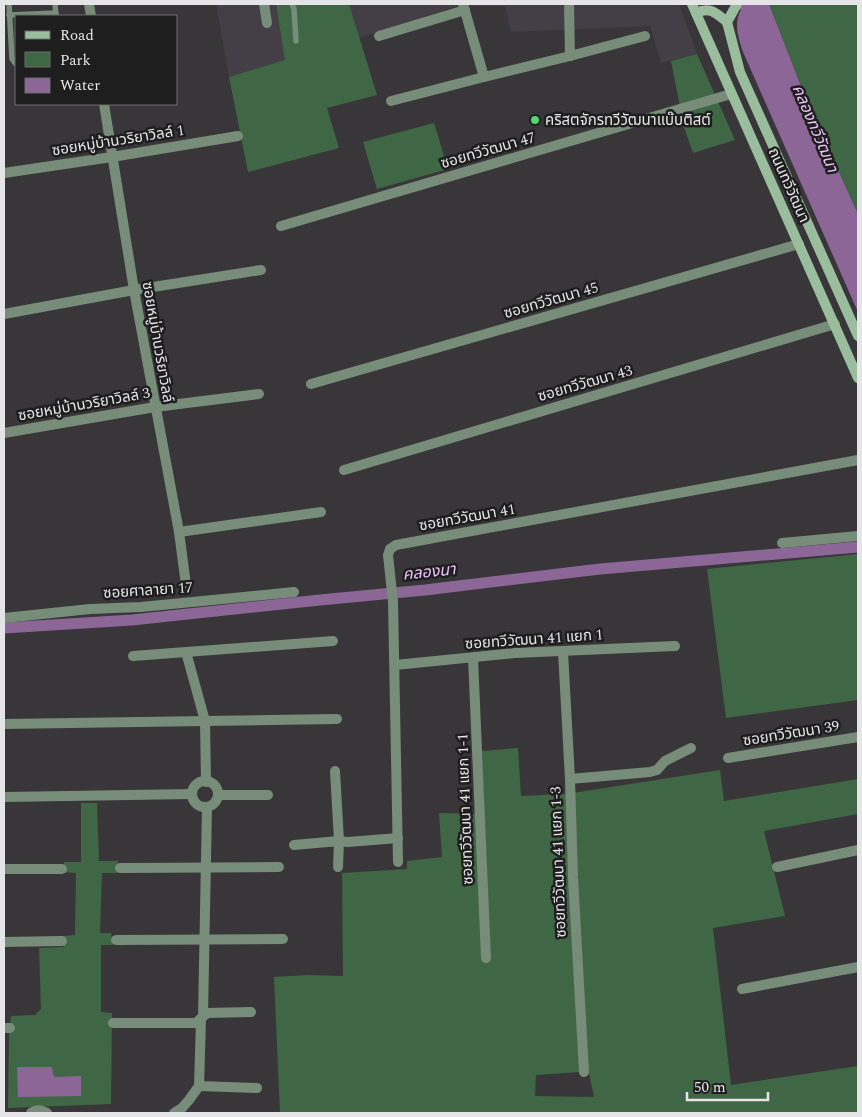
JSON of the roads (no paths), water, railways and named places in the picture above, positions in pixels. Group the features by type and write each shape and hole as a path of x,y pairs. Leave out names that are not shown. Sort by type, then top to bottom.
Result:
{"main road":[{"path":"694,8 714,12 727,22 737,4"},
{"name":"ถนนทวีวัฒนา","path":"694,8 858,378"},
{"name":"ถนนทวีวัฒนา","path":"727,22 740,72 858,336"}],"street":[{"path":"264,4 267,23"},
{"path":"569,4 570,56"},
{"path":"379,36 464,7 484,77"},
{"path":"392,101 645,36"},
{"name":"ซอยทวีวัฒนา 47","path":"281,226 731,94"},
{"name":"ซอยหมู่บ้านวริยาวิลล์","path":"104,105 134,290 179,532 186,585"},
{"name":"ซอยหมู่บ้านวริยาวิลล์ 1","path":"4,173 112,158 238,136"},
{"name":"ซอยทวีวัฒนา 45","path":"311,384 800,244"},
{"path":"4,314 134,290 262,270"},
{"name":"ซอยทวีวัฒนา 43","path":"344,470 835,324"},
{"name":"ซอยหมู่บ้านวริยาวิลล์ 3","path":"4,434 155,407 259,394"},
{"name":"ซอยทวีวัฒนา 41","path":"398,862 393,602 388,555 390,549 396,545 858,460"},
{"path":"179,532 321,512"},
{"path":"782,543 858,536"},
{"name":"ซอยศาลายา 17","path":"4,618 294,592"},
{"path":"133,656 333,641"},
{"name":"ซอยทวีวัฒนา 41 แยก 1","path":"395,665 515,653 675,646"},
{"path":"186,652 205,721 206,782"},
{"name":"ซอยทวีวัฒนา 41 แยก 1-3","path":"563,652 584,1072"},
{"name":"ซอยทวีวัฒนา 41 แยก 1-1","path":"473,658 486,958"},
{"path":"4,724 336,720"},
{"name":"ซอยทวีวัฒนา 39","path":"728,758 858,737"},
{"path":"570,779 650,772 657,770 665,762 691,748"},
{"path":"335,771 338,867"},
{"path":"206,782 213,784 218,795 214,803 207,807 198,805 192,794 195,786 206,782"},
{"path":"4,797 192,794"},
{"path":"218,795 268,794"},
{"path":"174,1113 186,1104 199,1086 205,940 207,807"},
{"path":"294,845 398,838"},
{"path":"777,867 858,850"},
{"path":"120,868 279,867"},
{"path":"4,869 62,869"},
{"path":"116,940 283,939"},
{"path":"4,942 62,941"},
{"path":"742,989 858,967"},
{"path":"113,1023 196,1023 207,1012 251,1012"},
{"path":"199,1086 257,1088"},
{"path":"30,1113 37,1110 48,1113"}],"lane":[{"path":"9,4 12,59 15,63"},
{"path":"9,15 56,15 55,4"},
{"path":"292,4 296,41"}],"water":[{"name":"คลองทวีวัฒนา","path":"733,4 769,4 806,99 858,214 858,312 743,52 737,26 741,10"},
{"path":"17,1067 52,1067 55,1077 81,1076 81,1096 18,1097"}],"waterway":[{"name":"คลองนา","path":"4,628 132,620 425,590 600,569 858,547"}],"place":[{"name":"คริสตจักรทวีวัฒนาแบ๊บติสต์","path":"535,120"}]}
